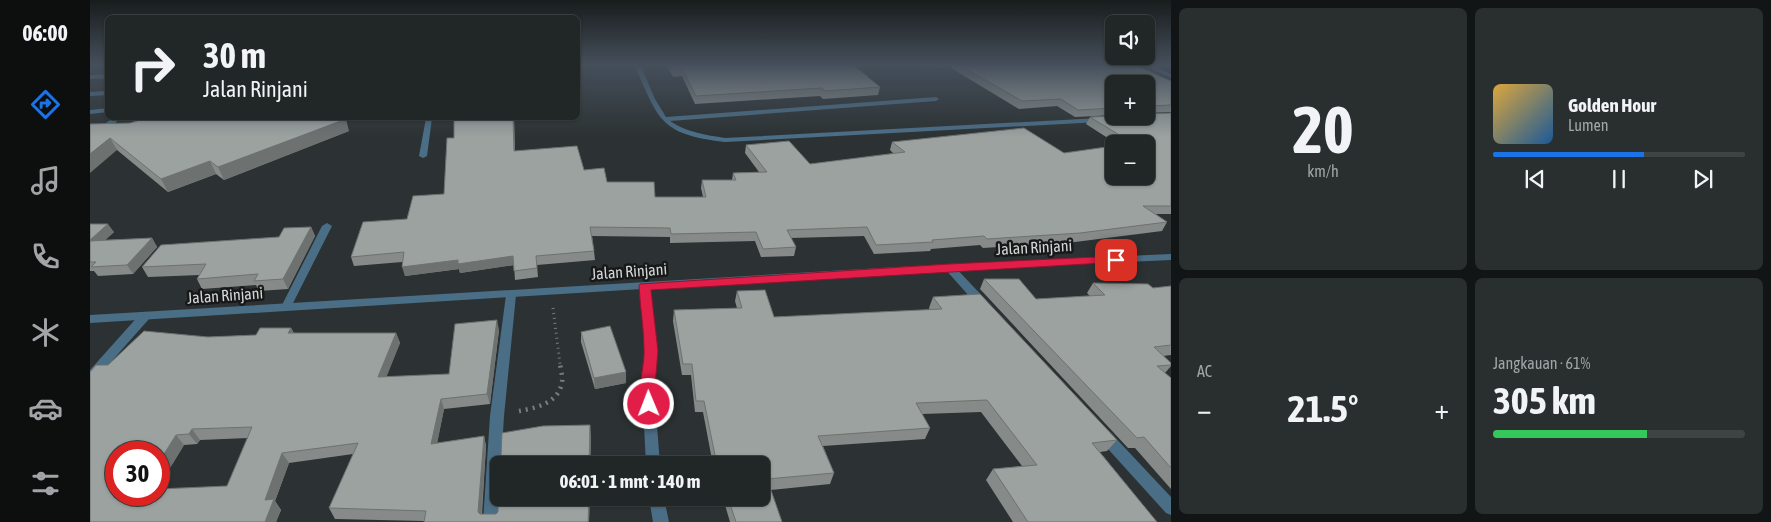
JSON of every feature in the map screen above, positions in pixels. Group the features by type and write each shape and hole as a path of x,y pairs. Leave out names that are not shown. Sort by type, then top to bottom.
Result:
{"street":[{"path":"649,88 664,119 704,138 725,140 1105,119"},
{"path":"90,94 105,93"},
{"path":"664,119 936,99"},
{"path":"90,112 105,110"},
{"path":"109,125 115,120"},
{"path":"423,156 429,120"},
{"path":"286,307 327,226"},
{"name":"Jalan Rinjani","path":"90,319 949,267 1171,257"},
{"path":"949,267 989,311"},
{"path":"644,286 651,351 648,386 652,456"},
{"path":"491,522 497,416 511,294"},
{"path":"90,378 145,316"},
{"path":"1097,428 1171,508"},
{"path":"658,506 661,522"}],"path":[{"path":"497,416 545,406 557,394 562,382 551,292"}],"building":[{"path":"692,88 816,88 696,96"},
{"path":"822,88 861,88 825,91"},
{"path":"1000,88 1105,88 1105,108 1078,110 1061,99 1022,101"},
{"path":"1155,88 1171,88 1171,105 1155,106"},
{"path":"1171,113 1171,206 1143,206 1167,222 1080,233 987,239 984,236 932,240 933,242 876,245 867,227 787,230 796,247 763,249 756,232 671,234 670,228 590,227 594,251 536,256 537,268 514,271 513,256 458,264 458,260 402,267 404,252 351,257 363,222 407,219 413,196 444,194 447,138 454,138 454,120 513,120 514,151 577,146 584,170 604,168 607,182 654,182 655,197 706,197 702,180 736,180 733,173 767,172 746,145 789,141 810,164 905,152 892,142 1024,128 1064,153 1105,147 1105,185 1155,185 1155,135 1119,135 1090,117 1105,116 1105,125 1155,125 1155,114"},
{"path":"140,120 343,120 218,167 210,161 161,179 110,138 90,154 90,124 130,123"},
{"path":"90,224 108,224 90,240"},
{"path":"311,227 283,279 254,281 258,274 197,279 206,264 142,267 161,245 279,237 284,228"},
{"path":"152,238 127,265 91,267 96,262 90,262 90,241"},
{"path":"984,279 1019,279 1036,299 1105,295 1093,283 1148,284 1153,288 1171,286 1171,345 1154,347 1171,363 1171,365 1157,366 1171,378 1171,468 1144,437 1137,438"},
{"path":"765,290 774,317 942,309 933,297 980,294 1117,440 1092,443 1157,522 1028,522 993,469 1037,465 987,400 916,403 930,428 818,436 834,473 770,479 770,456 715,456 704,401 696,401 692,364 683,364 674,310 742,308 737,291"},
{"path":"497,320 487,394 441,399 431,444 484,436 478,512 480,514 496,514 498,506 589,506 588,522 424,522 426,511 329,508 358,443 282,453 265,500 274,499 265,522 90,522 90,372 96,365 108,365 144,331 208,337 256,335 260,328 291,328 288,333 396,333 378,377 449,374 455,324","holes":["252,427 227,486 170,489 170,506 105,506 105,441 170,441 170,445 176,435 189,434 192,429"]},
{"path":"610,326 626,372 594,378 581,332"},
{"path":"590,425 589,456 498,456 501,455 502,433 543,426"},
{"path":"770,488 782,522 736,522 731,506 770,506"}],"route":[{"path":"649,404 648,386 651,351 648,306 644,286 949,267 1116,260"}]}
